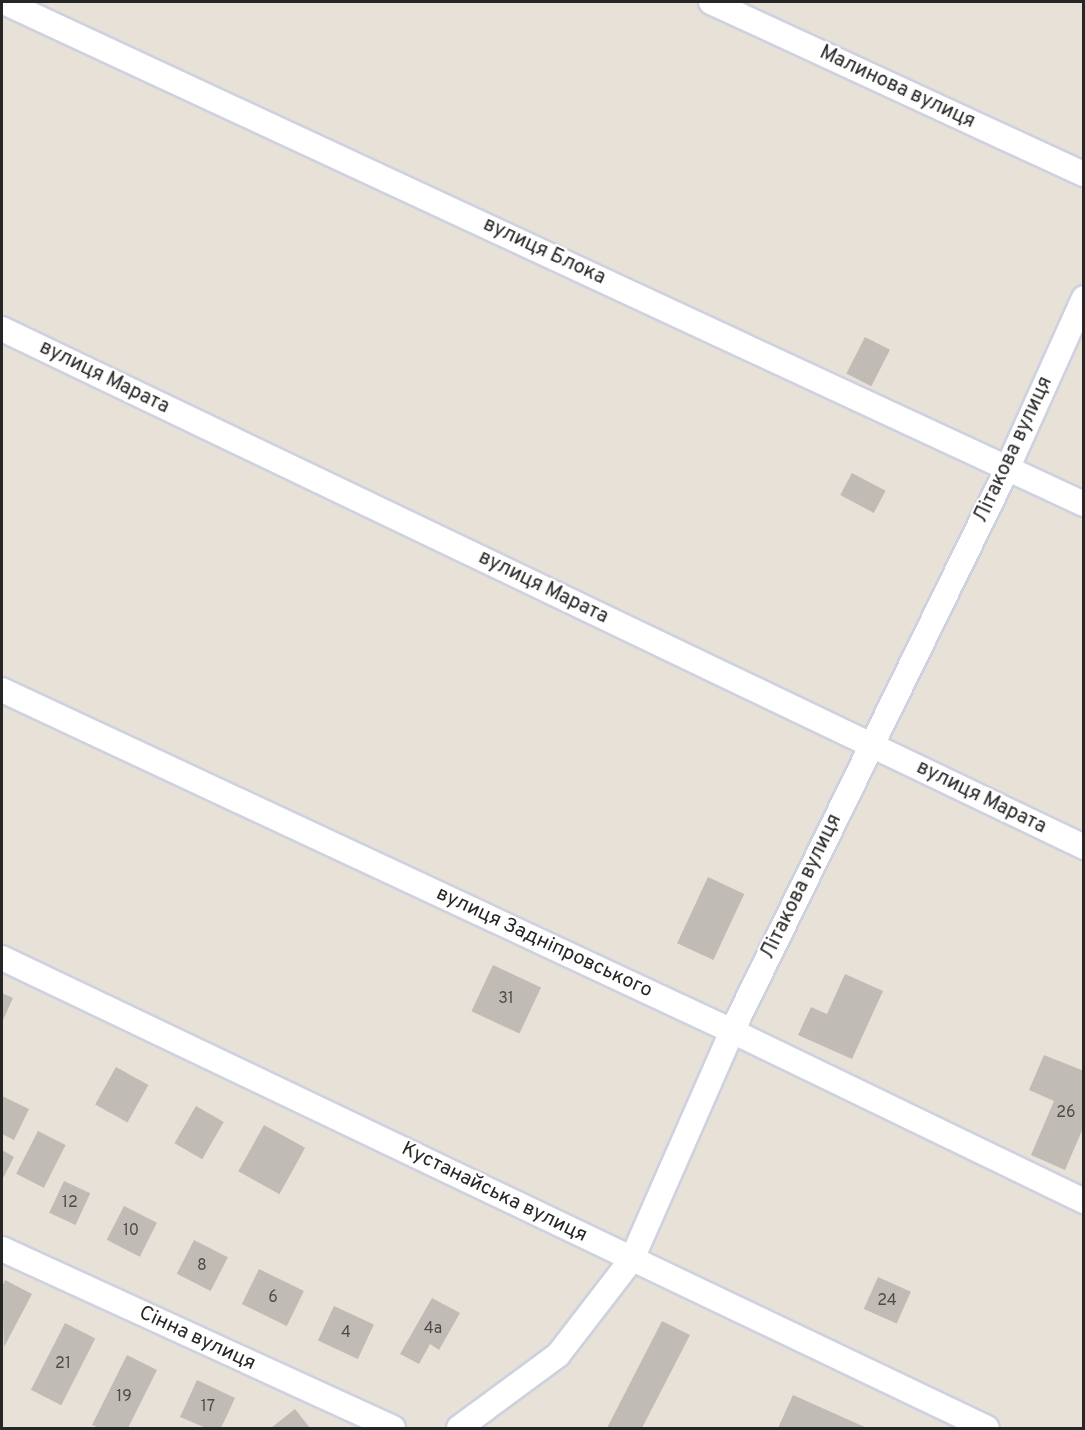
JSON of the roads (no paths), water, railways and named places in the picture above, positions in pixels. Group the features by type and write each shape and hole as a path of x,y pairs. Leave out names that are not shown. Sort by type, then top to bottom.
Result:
{"street":[{"name":"вулиця Блока","path":"4,2 1008,467 1083,504"},
{"name":"Малинова вулиця","path":"711,2 1083,174"},
{"name":"Літакова вулиця","path":"459,1428 558,1355 632,1259 732,1031 1008,467 1083,298"},
{"name":"вулиця Марата","path":"2,329 1083,847"},
{"name":"вулиця Задніпровського","path":"2,690 732,1031 1083,1201"},
{"name":"Кустанайська вулиця","path":"2,958 987,1428"},
{"name":"Сінна вулиця","path":"2,1249 393,1428"}]}
